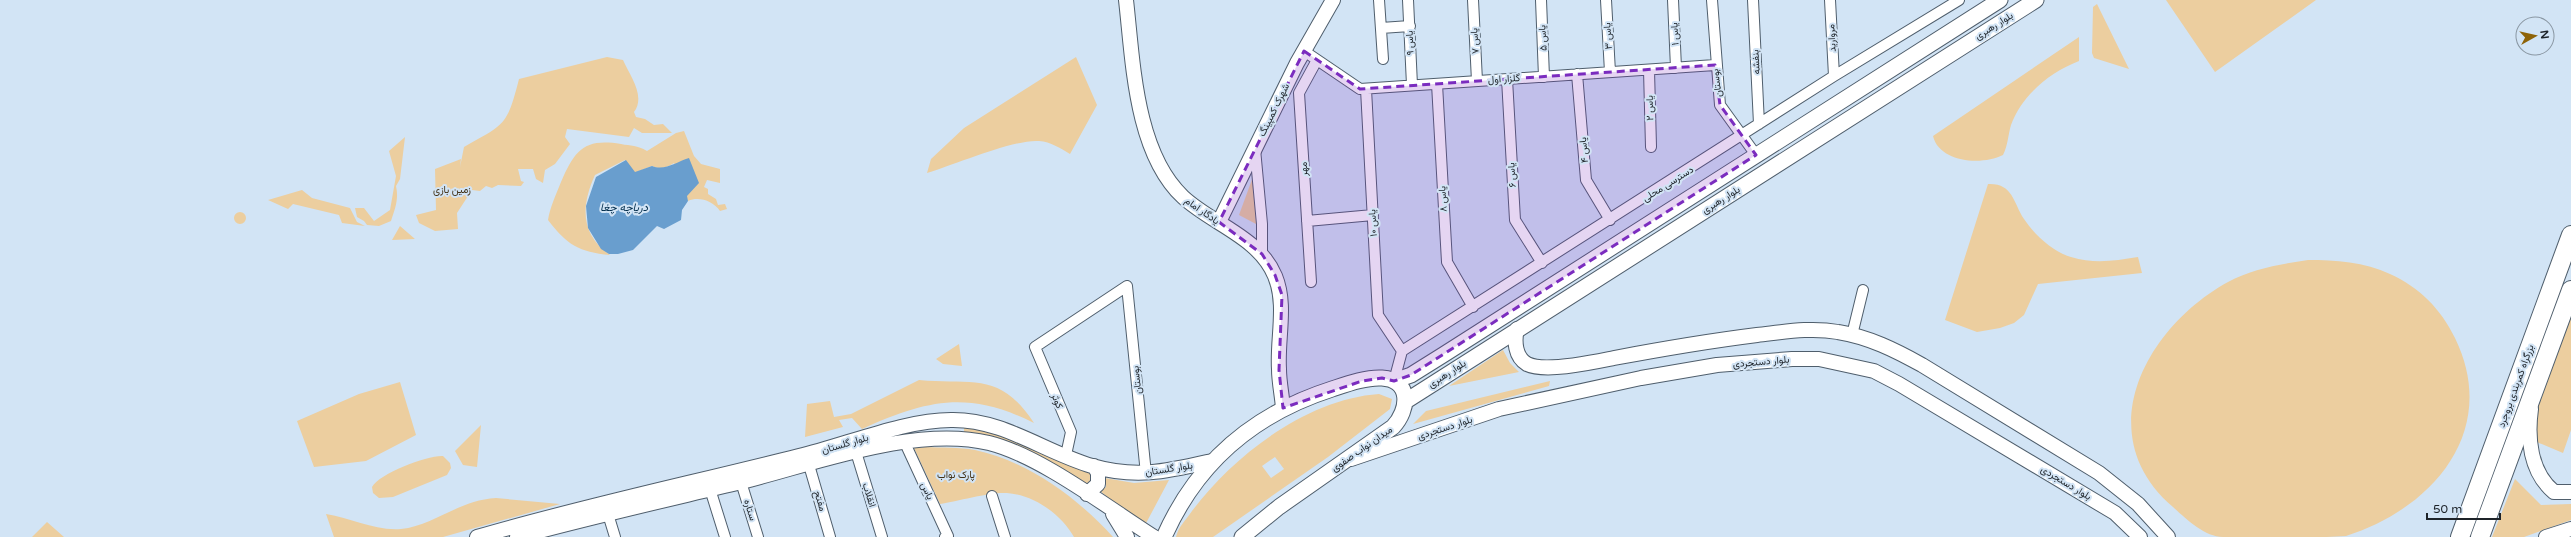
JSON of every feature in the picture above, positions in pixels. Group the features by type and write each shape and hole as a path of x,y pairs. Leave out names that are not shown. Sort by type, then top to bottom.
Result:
{"highway":[{"name":"بزرگراه کمربندی بروجرد","path":"2460,537 2571,235"},
{"name":"بزرگراه کمربندی بروجرد","path":"2480,537 2571,290"}],"main road":[{"name":"یادگار امام","path":"1126,0 1139,103 1150,144 1164,174 1182,197 1262,254 1275,275 1282,295 1278,370 1283,408"},
{"name":"شهرک کمپینگ","path":"1219,222 1304,51 1333,0"},
{"name":"بلوار رهبری","path":"1394,381 1411,375 1444,355 2000,0"},
{"name":"بلوار رهبری","path":"1406,401 2036,0"},
{"path":"1517,329 1514,340 1520,357 1528,364 1544,366 1572,366 1687,344 1803,329 1838,331 1868,338 1899,352 2099,473 2138,504 2168,537"},
{"name":"بلوار دستجردی","path":"1346,461 1500,410 1558,395 1717,365 1792,359 1819,359 1874,372 1899,384 2115,513 2140,537"},
{"path":"1164,537 1186,494 1212,461 1255,424 1283,408 1313,395 1362,381 1382,378 1394,381 1403,388 1406,401"},
{"path":"2533,393 2530,430 2532,456 2538,473 2554,492 2571,492"},
{"name":"میدان نواب صفوی","path":"1242,537 1279,506 1393,427 1400,419 1406,401"},
{"name":"بلوار گلستان","path":"477,537 641,494 800,456 921,423 949,420 967,420 997,427 1094,466 1146,474 1212,461"},
{"path":"966,440 958,430 961,424 967,420"},
{"name":"بلوار گلستان","path":"517,537 856,452 904,443 937,439 966,440 992,444 1018,454 1039,464 1154,537"},
{"path":"1087,494 1098,484 1098,473 1094,466"},
{"path":"1109,509 1128,537"},
{"path":"2546,537 2571,529"}],"street":[{"path":"1378,0 1383,59"},
{"name":"یاس ۹","path":"1408,0 1412,86"},
{"name":"یاس ۷","path":"1473,0 1477,81"},
{"name":"یاس ۵","path":"1541,0 1544,77"},
{"name":"یاس ۳","path":"1606,0 1610,72"},
{"name":"یاس ۱","path":"1673,0 1676,68"},
{"name":"بوستان","path":"1712,0 1715,65 1720,105 1756,155"},
{"name":"بنفشه","path":"1753,0 1759,124"},
{"name":"مروارید","path":"1830,0 1834,76"},
{"name":"دسترسی محلی","path":"1402,351 1743,136 1759,124 1834,76 1959,0"},
{"path":"1381,28 1410,26"},
{"name":"گلزار اول","path":"1304,51 1360,89 1715,65"},
{"name":"مهر","path":"1311,282 1299,93 1317,60"},
{"name":"یاس ۲","path":"1649,70 1651,147"},
{"name":"یاس ۴","path":"1577,74 1586,180 1610,220"},
{"name":"یاس ۶","path":"1507,79 1515,220 1542,263"},
{"name":"یاس ۸","path":"1437,84 1447,262 1473,307"},
{"name":"یاس ۱۰","path":"1366,88 1378,315 1402,351"},
{"path":"1255,149 1262,216 1262,254"},
{"path":"1307,221 1373,214"},
{"name":"بوستان","path":"1035,347 1127,286 1146,474"},
{"path":"1852,335 1863,290"},
{"name":"کوثر","path":"1035,347 1070,432 1066,455"},
{"path":"1394,381 1402,351"},
{"name":"یاس","path":"904,443 948,536 945,537"},
{"name":"انقلاب","path":"856,452 882,537"},
{"name":"مفتح","path":"809,465 830,537"},
{"name":"ستاره","path":"741,482 758,537"},
{"path":"710,489 725,537"},
{"path":"992,496 1005,537"},
{"path":"608,514 615,537"}],"highlighted area":[{"path":"1304,51 1360,89 1715,65 1720,105 1756,155 1411,375 1394,381 1382,378 1362,381 1283,408 1279,370 1282,295 1275,275 1262,254 1219,222"}],"green space":[{"path":"2166,0 2316,0 2215,72"},
{"path":"2097,4 2129,69 2094,58 2092,53 2093,7"},
{"path":"2079,37 2079,61 2058,71 2030,94 2022,104 2011,125 2003,155 1973,161 1952,156 1943,151 1937,145 1933,136"},
{"name":"زمین بازی","path":"607,57 623,60 633,79 638,93 637,106 634,112 636,117 645,119 654,125 663,124 672,133 642,133 634,128 629,137 567,129 565,137 570,144 555,164 545,170 543,183 536,179 533,169 518,169 521,181 524,182 521,186 498,185 492,188 486,186 480,191 472,190 457,213 458,229 435,231 419,223 416,215 436,210 435,169 461,159 460,167 464,147 496,128 502,122 511,106 519,79"},
{"path":"1076,57 1097,105 1070,154 1048,143 1028,141 984,153 927,173 931,159 964,128"},
{"path":"684,131 694,156 701,164 720,169 720,183 707,180 704,187 708,189 708,194 716,199 718,205 725,204 727,209 720,211 717,207 706,200 697,199 688,201 674,163 663,168 652,166 634,173 625,160 595,175 587,198 586,219 588,229 600,247 610,255 590,252 574,246 561,236 548,220 553,201 566,171 576,154 582,149 589,145 608,143 634,146 647,151 676,133"},
{"path":"405,137 400,179 396,186 396,204 391,221 379,226 367,225 364,221 357,217 355,208 364,208 374,221 390,210 396,176 389,151"},
{"path":"1254,174 1256,224 1239,215"},
{"path":"1988,184 2003,187 2007,190 2028,225 2044,242 2057,251 2064,255 2088,261 2112,261 2138,257 2142,273 2038,284 2024,315 2014,323 2000,328 1977,332 1945,320"},
{"path":"302,190 312,198 350,208 357,222 365,226 342,223 339,215 293,204 288,209 268,200"},
{"path":"238,212 242,212 246,218 242,224 238,224 234,220 234,216"},
{"path":"400,226 415,239 392,240"},
{"path":"2308,260 2350,262 2380,270 2401,279 2410,285 2420,292 2436,308 2455,338 2467,372 2469,404 2463,434 2450,461 2431,485 2406,506 2378,523 2346,536 2223,537 2209,534 2190,522 2178,512 2148,478 2134,447 2131,416 2138,384 2152,354 2173,326 2199,302 2237,277 2277,265"},
{"path":"2571,314 2571,430 2563,453 2525,437"},
{"path":"959,344 962,366 943,364 936,359"},
{"path":"1503,350 1510,363 1519,372 1449,386"},
{"path":"919,380 970,382 997,388 1009,395 1022,406 1034,423 988,406 968,403 948,403 907,411 862,429 852,418 839,420 843,427 805,437 807,404 830,401 834,417 851,414"},
{"path":"1550,381 1549,386 1413,424 1426,411"},
{"path":"400,382 416,435 366,461 314,467 297,421 359,394"},
{"path":"1379,394 1392,399 1390,409 1328,457 1213,537 1176,537 1182,524 1209,490 1251,451 1274,433 1299,418 1352,398","holes":["1275,457 1284,469 1271,478 1262,466"]},
{"path":"481,425 477,467 463,465 455,451"},
{"path":"964,426 987,429 1091,473 1091,480 1085,485 964,433"},
{"name":"پارک نواب","path":"926,447 975,450 994,455 1014,463 1032,472 1068,495 1084,508 1113,537 1074,537 1062,521 1046,507 1027,497 1007,493 992,494 940,504 914,448"},
{"path":"443,456 450,463 451,468 447,475 393,497 379,498 373,493 372,487 384,476 427,458"},
{"path":"1105,478 1134,483 1169,480 1144,527 1100,491 1106,487"},
{"path":"2515,479 2541,505 2571,504 2571,520 2524,537 2492,537"},
{"path":"496,498 560,504 443,537 334,537 326,514 382,528 401,529 424,523 470,503"},
{"path":"47,522 64,537 32,537"}],"water":[{"name":"دریاچه چغا","path":"689,158 699,183 687,196 688,201 682,210 681,220 664,229 657,226 633,250 618,254 609,254 601,249 588,228 586,206 596,177 626,160 635,172 652,166 666,167"}]}
